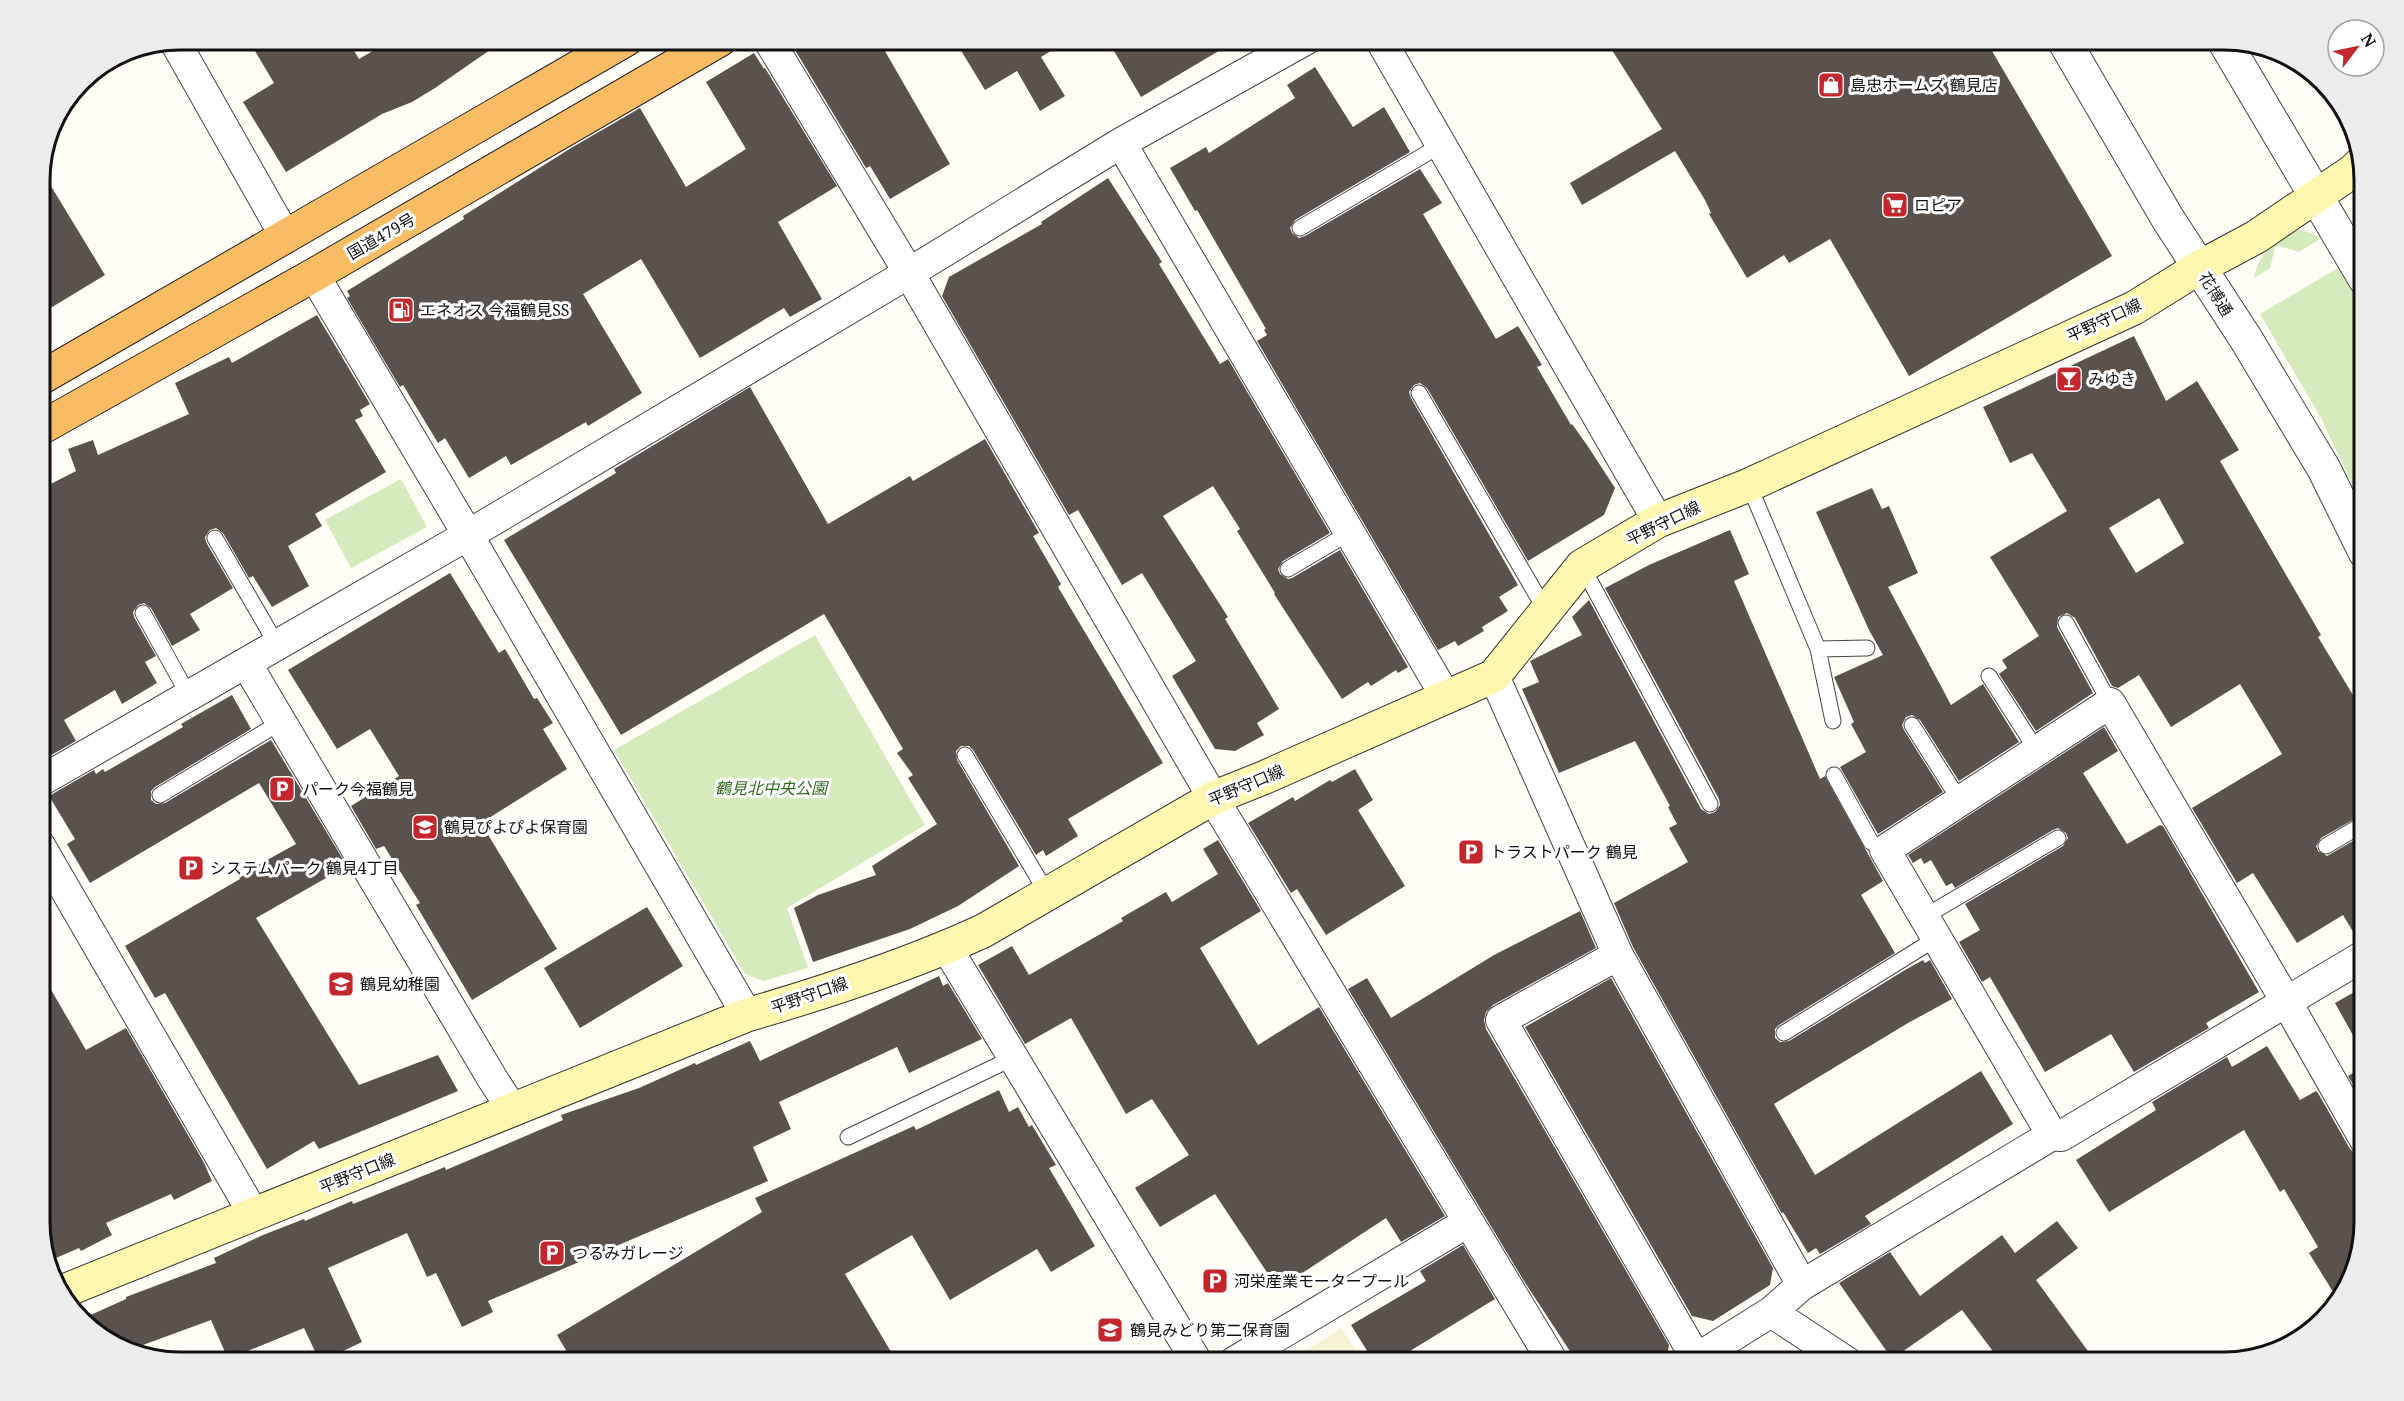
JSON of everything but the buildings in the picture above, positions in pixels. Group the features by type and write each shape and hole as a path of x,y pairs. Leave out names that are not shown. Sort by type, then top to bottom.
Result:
{"highway":[{"path":"50,373 608,50"},
{"name":"国道479号","path":"50,423 314,274 702,50"}],"main road":[{"name":"平野守口線","path":"68,1289 747,1015 947,948 983,931 1213,798 1494,676 1582,566 1658,521 1749,485 2134,308 2200,267 2256,237 2354,170"}],"street":[{"path":"180,50 285,236"},
{"path":"775,50 909,273 1213,798 1546,1352"},
{"path":"50,776 468,534 909,273 1121,144 1288,50"},
{"path":"1386,50 1658,521"},
{"name":"花博通","path":"2069,50 2168,219 2324,469 2354,530"},
{"path":"2230,50 2354,260"},
{"path":"1121,144 1446,697"},
{"path":"314,274 747,1015"},
{"path":"246,663 512,1109"},
{"path":"1494,676 1618,955 1802,1285"},
{"path":"2052,1135 1885,850 2110,703 2354,1121"},
{"path":"50,863 253,1214"},
{"path":"947,948 1191,1352"},
{"path":"1618,955 1501,1020 1689,1352"},
{"path":"1707,1352 1771,1312 1802,1285 2052,1135 2061,1136 2354,962"},
{"path":"1251,1352 1468,1222"},
{"path":"1771,1312 1831,1352"}],"lane":[{"path":"1300,228 1441,145"},
{"path":"1419,393 1546,611"},
{"path":"1749,485 1818,649 1833,721"},
{"path":"1288,569 1349,533"},
{"path":"215,538 277,645"},
{"path":"1582,566 1710,804"},
{"path":"143,613 189,696"},
{"path":"2066,623 2110,703"},
{"path":"1818,649 1867,648"},
{"path":"1989,676 2037,751"},
{"path":"160,795 281,722"},
{"path":"1912,725 1960,801"},
{"path":"965,755 1047,893"},
{"path":"1834,775 1870,842 1885,850"},
{"path":"2326,846 2354,829"},
{"path":"1784,1033 2058,838"},
{"path":"848,1137 1013,1058"}],"shaded area":[{"path":"1341,1328 1357,1352 1304,1352"}],"green space":[{"path":"2301,230 2314,234 2320,239 2299,252 2279,246 2275,248 2270,268 2254,278 2264,253 2270,246 2284,235"},
{"path":"2338,268 2354,295 2354,488 2321,418 2260,314"},
{"path":"401,479 427,527 351,568 325,520"},
{"name":"鶴見北中央公園","path":"815,635 925,825 787,908 808,968 763,981 745,974 614,750"}],"place":[{"name":"島忠ホームズ 鶴見店","path":"1831,85"},
{"name":"ロピア","path":"1895,205"},
{"name":"エネオス 今福鶴見SS","path":"401,310"},
{"name":"みゆき","path":"2069,379"},
{"name":"パーク今福鶴見","path":"282,789"},
{"name":"鶴見ぴよぴよ保育園","path":"425,827"},
{"name":"トラストパーク 鶴見","path":"1471,852"},
{"name":"システムパーク 鶴見4丁目","path":"191,868"},
{"name":"鶴見幼稚園","path":"341,984"},
{"name":"つるみガレージ","path":"552,1253"},
{"name":"河栄産業モータープール","path":"1215,1281"},
{"name":"鶴見みどり第二保育園","path":"1110,1330"}]}
